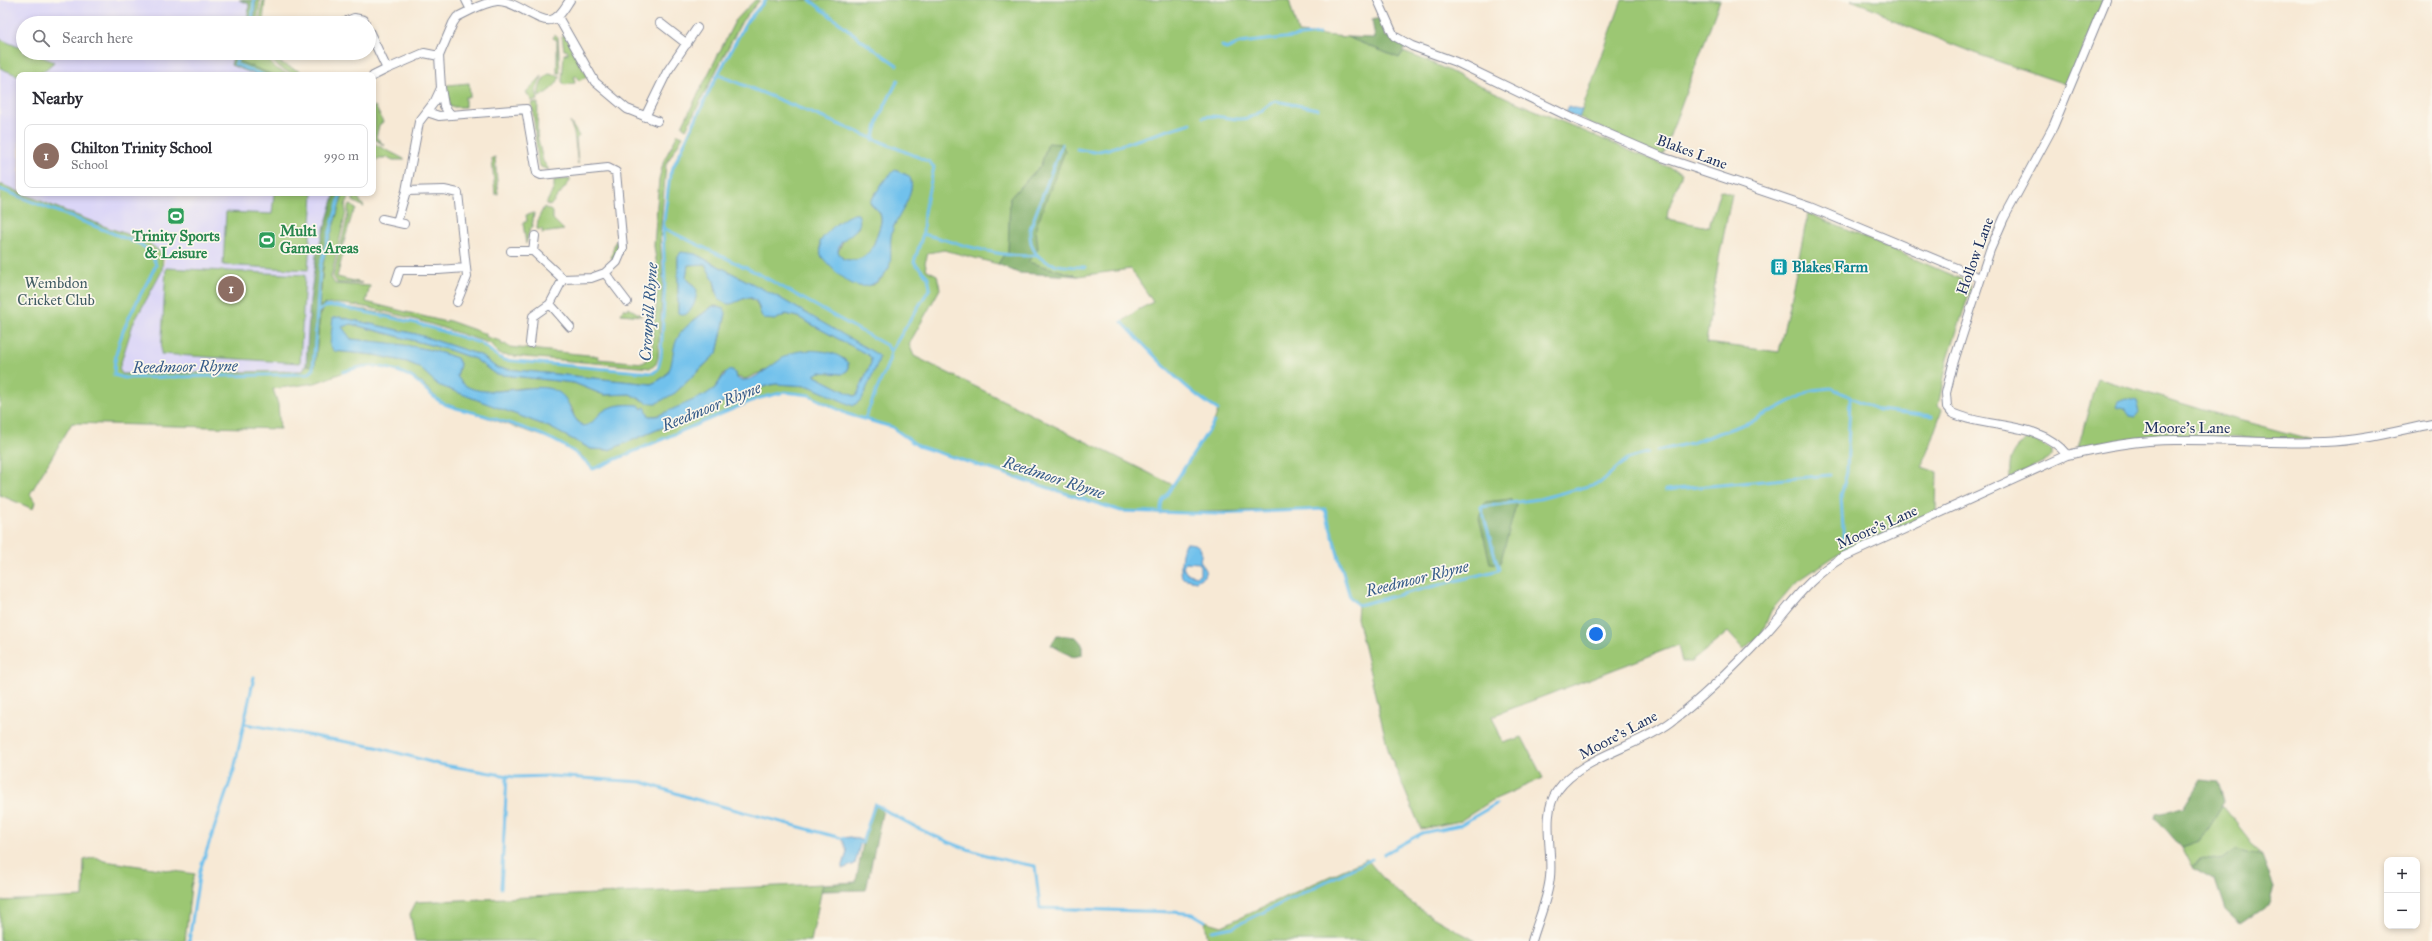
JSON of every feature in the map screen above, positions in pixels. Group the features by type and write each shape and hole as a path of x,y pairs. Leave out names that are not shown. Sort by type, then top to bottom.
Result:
{"street":[{"path":"466,0 471,10"},
{"path":"451,115 444,106 439,56 452,23 457,17 471,10 498,1 511,3 544,20 551,20 558,17 570,0"},
{"name":"Blakes Lane","path":"1378,0 1388,26 1399,39 1456,62 1567,116 1662,157 1810,207 1980,278"},
{"name":"Hollow Lane","path":"2067,456 2051,441 2031,432 1959,416 1947,407 1946,393 1953,364 1994,238 2052,127 2106,0"},
{"path":"558,17 592,79 615,100 645,117 656,121"},
{"path":"660,23 687,44"},
{"path":"645,117 667,72 697,28"},
{"path":"376,46 387,69"},
{"path":"376,74 424,53 439,56"},
{"path":"382,219 400,223 411,160 416,145 419,122 427,112 441,88"},
{"path":"427,112 439,116 526,109 537,173 541,174 608,168 616,172 623,248 617,262 605,273 591,278 563,279 533,251 511,251"},
{"path":"406,192 444,190 458,193 467,277 457,302"},
{"path":"533,251 535,236"},
{"path":"396,282 400,270 466,268"},
{"path":"605,273 627,302"},
{"path":"530,342 533,316 550,304 563,279"},
{"path":"550,304 570,327"},
{"name":"Moore's Lane","path":"1532,941 1550,876 1550,810 1557,791 1566,782 1589,766 1656,732 1680,715 1764,635 1795,596 1823,569 1849,554 2067,456 2130,442 2326,442 2381,434 2432,424"}],"shaded area":[{"path":"0,0 239,0 249,4 248,16 16,16 16,60 232,60 231,65 249,72 16,72 16,191 0,184"},
{"path":"28,196 334,196 316,256 310,300 306,367 303,371 122,374 119,369 133,324 162,271 165,259 163,255 152,245 142,239 117,232"}],"green space":[{"path":"239,0 256,0 255,16 248,16 249,4"},
{"path":"256,0 260,0 258,16 255,16"},
{"path":"263,0 265,0 264,16 260,16"},
{"path":"755,0 760,0 742,21 686,129 682,126 735,21"},
{"name":"Wembdon Cricket Club","path":"766,0 1289,0 1298,33 1347,37 1399,58 1403,52 1430,62 1516,102 1682,173 1668,210 1667,219 1709,227 1720,190 1732,194 1719,258 1706,343 1779,352 1808,213 1970,283 1970,291 1948,358 1938,406 1942,410 1922,467 1937,472 1936,511 1841,552 1795,583 1771,611 1762,633 1744,650 1728,632 1691,662 1682,662 1678,645 1492,716 1503,743 1522,737 1543,778 1493,800 1460,821 1421,829 1389,753 1357,618 1358,605 1350,597 1325,509 1163,513 1121,511 918,446 892,427 847,414 809,395 785,392 756,399 593,469 582,456 554,440 441,402 422,383 410,375 394,370 363,365 315,383 273,389 278,404 280,429 72,423 30,494 35,502 33,509 0,495 0,184 16,191 16,196 29,196 142,240 157,249 163,255 162,271 133,324 119,369 122,374 303,371 306,365 314,366 317,328 321,313 325,307 360,309 381,313 445,331 480,343 487,347 497,357 504,360 652,373 658,369 661,357 665,281 663,228 670,174 710,89 747,21","holes":["1048,143 1065,151 1035,227 1038,249 1028,262 1078,276 1131,269 1153,302 1136,311 1122,322 1179,380 1204,401 1218,410 1214,422 1173,485 914,356 909,344 940,289 937,275 927,270 925,263 928,253 944,250 998,264 1003,256 1008,253 1010,198 1041,165","904,173 911,180 909,194 891,235 889,260 884,275 873,285 846,280 821,256 820,242 838,222 859,227 844,239 838,252 843,259 856,260 862,258 873,247 881,222 879,212 870,202 886,178","695,254 778,297 879,357 853,405 809,386 775,384 752,390 609,450 591,449 549,427 439,385 419,367 407,362 375,355 334,351 339,317 416,334 480,355 497,368 651,384 666,374 671,367 686,328 695,319 713,306 717,306 726,313 717,353 675,393 641,400 630,394 604,395 574,383 495,374 475,359 449,350 351,324 342,327 351,339 431,350 457,358 460,364 457,376 463,384 471,389 480,391 500,391 520,388 539,390 572,408 574,417 583,426 588,426 610,410 621,405 639,405 642,409 644,407 649,416 663,414 693,402 709,393 714,389 724,373 735,373 736,377 745,379 768,369 843,358 848,363 848,370 842,374 820,372 815,374 815,376 854,396 857,395 871,363 871,358 868,355 798,317 786,314 775,320 759,310 757,304 751,299 747,298 729,304 716,293 714,281 705,264 688,264 686,278 693,284 678,313 678,257"]},
{"path":"1622,0 1720,0 1662,157 1579,118"},
{"path":"1851,0 2103,0 2068,85 1974,53 1891,20 1877,10"},
{"path":"1380,18 1386,37 1391,36 1394,42 1406,47 1399,58 1347,37 1375,38 1372,20"},
{"path":"555,34 558,37 560,73 557,73 557,40 553,38"},
{"path":"565,35 587,76 579,81 576,76 574,77 575,83 565,85 562,82 564,54 568,53 568,51 564,50 562,36"},
{"path":"0,39 16,46 16,60 49,60 54,62 42,72 16,72 16,75 0,68"},
{"path":"232,60 238,60 266,72 249,72 231,65"},
{"path":"269,60 275,68 284,72 265,72 237,61"},
{"path":"271,60 301,72 289,72"},
{"path":"549,74 560,76 559,80 549,91 539,97 541,84 545,77"},
{"path":"542,76 536,90 538,100 532,101 526,92"},
{"path":"469,83 470,97 465,97 465,107 450,107 447,85"},
{"path":"532,103 538,103 537,135 543,161 549,170 541,167 538,162"},
{"path":"376,108 383,122 379,125 376,137"},
{"path":"570,122 579,136 576,139 578,164 574,133"},
{"path":"678,134 683,136 666,164 660,237 663,282 658,358 656,364 651,368 502,355 497,352 491,344 403,316 352,305 332,304 319,307 324,258 342,196 350,196 345,206 346,212 331,277 335,284 370,286 366,302 446,322 447,320 486,334 486,337 501,341 502,345 505,344 509,347 598,356 598,359 643,363 651,356 656,310 658,273 654,246 659,179 664,160"},
{"path":"376,137 385,146 376,140"},
{"path":"1048,143 1062,144 1065,151 1036,227 1038,249 1028,262 1078,276 1018,273 998,264 1003,256 1008,253 1010,198 1041,165"},
{"path":"376,145 404,160 393,160 387,157 376,160"},
{"path":"495,157 498,194 495,194 492,158"},
{"path":"570,179 550,206 546,204 554,188 554,180"},
{"name":"Multi Games Areas","path":"274,196 313,196 308,270 223,265 226,212 272,214"},
{"path":"334,196 342,196 324,258 319,307 325,304 320,315 315,366 306,365 310,300 316,256"},
{"path":"353,196 357,196 364,207 353,201"},
{"path":"351,205 356,209 352,215 341,252 343,253 337,277 362,283 337,283 333,276 348,215 348,206"},
{"path":"544,207 553,212 553,219 564,230 542,233 543,230 537,229 538,219"},
{"path":"534,213 532,228 530,228 526,244 523,223 527,221 526,215"},
{"path":"619,240 618,251 613,260 611,258 615,242"},
{"path":"166,268 305,275 300,363 161,354"},
{"path":"624,308 626,310 629,308 642,316 621,314"},
{"path":"2097,378 2224,416 2313,440 2174,436 2136,438 2078,448"},
{"path":"2027,438 2042,444 2051,451 2051,458 2010,478 2012,455"},
{"path":"1510,499 1516,505 1500,564 1490,563 1479,518 1485,502"},
{"path":"1057,635 1076,637 1082,644 1082,655 1073,657 1051,645"},
{"path":"2201,779 2219,781 2225,801 2199,842 2182,848 2155,817 2156,813 2183,808"},
{"path":"874,803 883,809 866,890 821,891 823,884 856,882 863,843"},
{"path":"2222,805 2262,856 2236,849 2221,860 2200,858 2192,867 2182,848 2199,842"},
{"path":"2236,849 2262,856 2274,887 2269,904 2240,924 2225,910 2215,880 2192,867 2200,858 2221,860"},
{"path":"96,857 104,861 195,874 191,886 185,941 0,941 0,901 83,897 84,860"},
{"path":"1367,859 1391,886 1417,907 1444,924 1476,941 1208,941 1205,921 1222,926"},
{"path":"823,884 811,941 415,941 410,914 416,902"}],"water":[{"path":"1569,106 1582,110 1579,118 1566,112"},
{"path":"895,170 909,176 911,188 907,202 893,228 889,268 880,279 871,285 862,286 854,284 845,280 821,256 820,242 831,229 842,220 853,214 858,214 860,221 859,226 842,241 838,252 843,259 850,260 856,260 866,255 873,247 881,222 879,212 870,202 886,178"},
{"path":"681,252 695,254 778,297 875,353 879,357 878,362 862,399 853,406 809,386 775,384 752,390 609,450 591,449 549,427 438,385 419,367 407,362 375,355 334,351 330,345 333,318 339,317 416,334 480,355 497,368 651,384 660,380 670,369 676,342 683,330 713,306 724,309 726,313 717,353 675,393 657,403 648,403 630,394 604,395 574,383 495,374 475,359 449,350 351,324 342,327 351,339 418,347 457,358 460,364 457,376 464,384 473,389 498,391 537,387 556,391 562,394 566,399 574,416 583,426 590,424 605,410 622,405 639,405 642,409 645,407 649,416 657,416 705,395 715,388 728,370 733,370 738,379 746,380 760,374 786,356 802,351 813,350 828,352 845,360 848,363 848,370 842,374 820,372 815,374 815,376 854,396 857,395 871,363 871,358 868,355 798,317 786,314 775,320 764,319 756,301 753,299 746,298 732,304 727,304 719,300 714,281 705,264 688,265 686,278 697,290 696,297 694,304 688,313 685,315 678,313 678,257"},
{"path":"2126,399 2137,401 2140,412 2136,417 2130,416 2125,409 2116,407 2118,402"},
{"path":"1185,543 1197,545 1201,552 1200,560 1206,570 1204,576 1196,581 1182,578 1181,560","holes":["1185,562 1200,563 1200,574 1196,576 1186,573 1183,567"]},
{"path":"850,837 861,840 855,864 842,869 847,852 842,838"}],"waterway":[{"path":"253,16 254,0"},
{"name":"Crowpill Rhyne","path":"317,312 325,307 336,306 416,323 480,343 504,360 653,373 658,369 661,357 665,281 663,228 670,174 710,89 747,21 766,0"},
{"path":"810,0 864,42 897,65"},
{"path":"1222,46 1226,49 1240,43 1319,34"},
{"path":"237,60 235,64 255,72"},
{"path":"719,75 918,157 929,162 934,167 924,212 923,234 914,262 928,277 930,288 891,351"},
{"path":"873,140 880,115 898,80"},
{"path":"1203,117 1215,116 1245,119 1254,116 1275,101 1318,109"},
{"path":"1077,149 1094,152 1108,149 1191,123"},
{"path":"1062,144 1030,229 1031,241 1034,250 1039,257 1046,262 1064,266 1085,267"},
{"name":"Reedmoor Rhyne","path":"0,189 16,195"},
{"name":"Reedmoor Rhyne","path":"18,196 140,244 151,252 156,265 129,318 118,346 115,360 114,375 125,378 308,374 313,370 320,267 340,196"},
{"path":"663,228 759,274 886,345 891,351 889,361 865,418"},
{"path":"923,234 995,253 1024,256 1037,255"},
{"path":"1122,322 1179,380 1204,401 1218,410"},
{"name":"Reedmoor Rhyne","path":"343,372 356,368 374,366 403,373 415,380 434,397 445,404 507,422 554,440 569,448 593,469 756,399 785,392 809,395 847,414 892,427 918,446 1121,511 1218,514 1325,509 1350,597 1358,605 1499,570 1481,507 1539,499 1600,483 1627,459 1648,453"},
{"name":"Reedmoor Rhyne","path":"1657,451 1691,443 1753,421 1812,390 1831,388 1878,410 1932,416"},
{"path":"1844,546 1841,496 1847,472 1850,399"},
{"path":"1160,513 1162,502 1214,422"},
{"path":"1665,490 1830,475"},
{"path":"189,941 200,870 234,770 254,677"},
{"path":"245,724 376,747 438,764 514,777 551,776 642,782 691,798 845,839"},
{"path":"501,888 507,776"},
{"path":"861,843 875,804 913,826 972,851 1035,866 1040,908 1173,912 1193,914 1205,921"},
{"path":"1384,854 1422,833 1460,825 1496,804"},
{"path":"1212,931 1233,927 1372,859"}],"place":[{"name":"Trinity Sports & Leisure","path":"176,216"},
{"name":"Multi Games Areas","path":"267,240"},
{"name":"Blakes Farm","path":"1779,267"},
{"name":"Chilton Trinity School","path":"231,289"}]}
